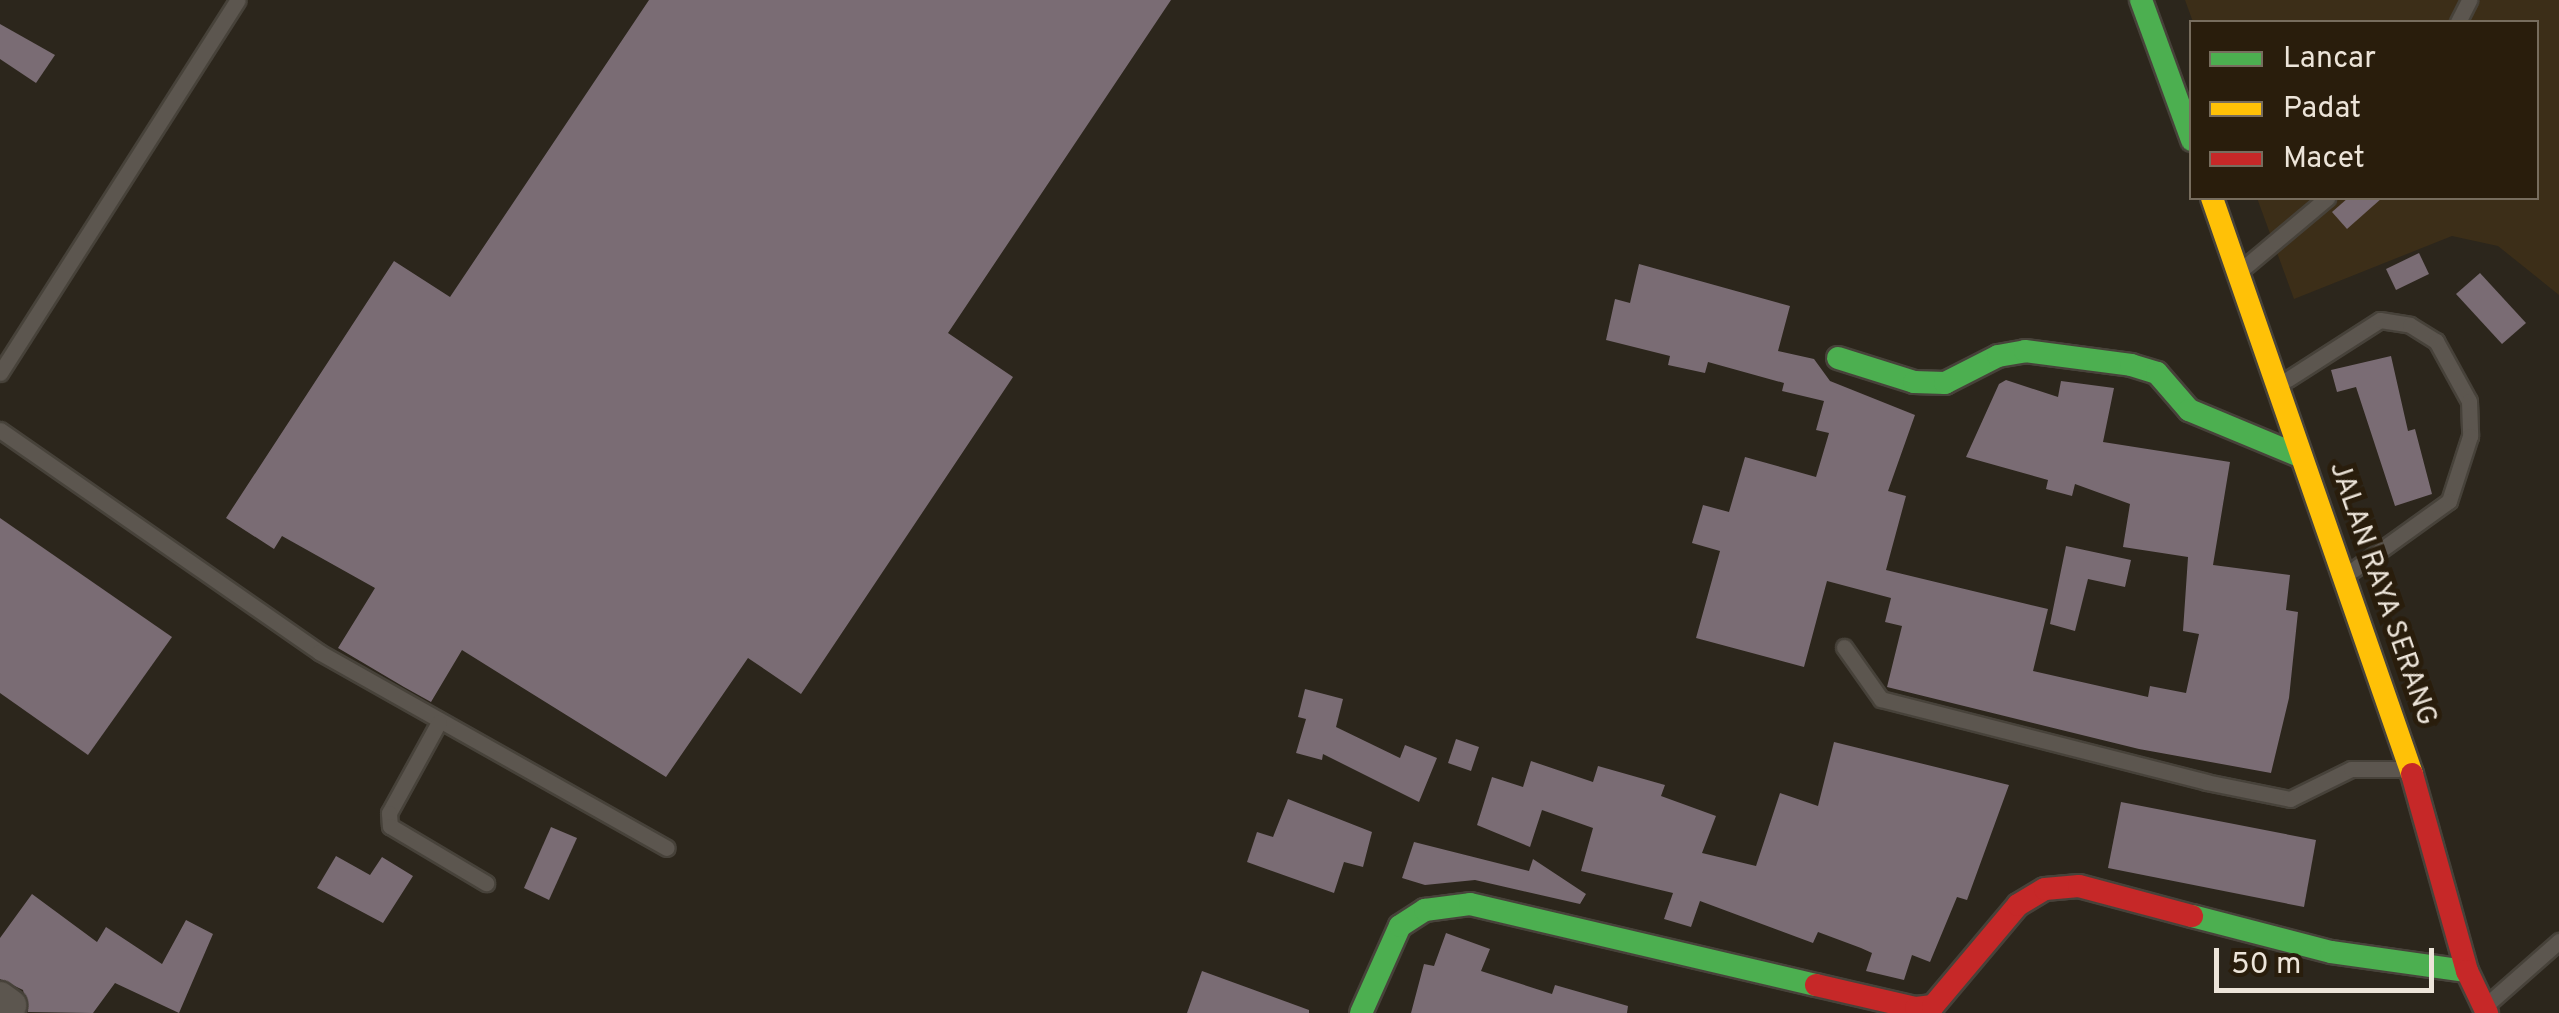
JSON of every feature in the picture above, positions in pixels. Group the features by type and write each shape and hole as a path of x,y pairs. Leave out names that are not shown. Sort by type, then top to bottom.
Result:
{"main road":[{"path":"2141,0 2189,132"},
{"name":"JALAN RAYA SERANG","path":"2213,200 2346,576 2411,770 2467,971 2486,1009"},
{"path":"1838,358 1914,382 1945,384 1998,356 2024,351 2131,364 2157,373 2189,410 2302,458"},
{"path":"1361,1013 1400,926 1425,910 1470,904 1916,1008 1932,1006 1945,993 2018,906 2045,889 2080,886 2331,952 2467,971"}],"lane":[{"path":"0,374 238,0"},
{"path":"2238,273 2325,200"},
{"path":"2276,387 2380,320 2410,325 2436,341 2469,401 2470,436 2449,501 2346,576"},
{"path":"0,430 319,652 667,848"},
{"path":"1844,646 1867,686 1890,703 2259,794 2290,799 2351,769 2411,770"},
{"path":"438,722 389,814 390,826 486,882"},
{"path":"2486,1009 2559,941"}],"shaded area":[{"path":"2185,0 2559,0 2559,295 2498,246 2452,236 2294,299 2258,200 2539,200 2539,20 2192,20"}],"building":[{"path":"649,0 1171,0 948,333 1013,377 801,694 748,658 666,777 462,650 431,702 404,687 338,648 375,588 282,536 274,549 226,518 394,261 450,297"},
{"path":"0,24 55,55 36,83 0,59"},
{"path":"2346,200 2380,200 2347,229 2332,212"},
{"path":"2419,253 2429,274 2396,290 2386,269"},
{"path":"1639,264 1790,306 1778,351 1814,359 1830,381 1915,415 1888,491 1906,496 1886,570 2048,609 2033,671 2148,697 2150,686 2186,693 2199,634 2183,631 2188,557 2123,547 2130,504 2075,484 2072,496 2046,489 2048,480 1966,457 1999,384 2006,380 2058,397 2061,381 2114,388 2103,442 2230,462 2213,565 2290,575 2286,610 2298,612 2289,698 2271,773 2139,749 1887,687 1902,626 1885,622 1891,598 1827,581 1804,667 1696,638 1720,551 1692,543 1703,505 1729,512 1745,457 1816,477 1829,433 1816,430 1824,401 1782,391 1784,383 1708,362 1705,373 1668,365 1670,356 1606,340 1615,299 1630,303"},
{"path":"2480,273 2526,323 2502,344 2456,294"},
{"path":"2391,356 2408,431 2415,429 2432,494 2395,506 2356,387 2337,392 2331,370"},
{"path":"0,518 172,637 88,755 0,693"},
{"path":"2066,546 2131,560 2125,587 2088,579 2075,631 2050,624"},
{"path":"1305,689 1343,699 1336,727 1400,758 1405,745 1437,758 1419,802 1323,754 1322,760 1296,753 1306,719 1298,717"},
{"path":"1456,739 1479,747 1471,771 1448,763"},
{"path":"1834,742 2009,785 1967,900 1957,897 1930,962 1912,955 1904,980 1866,971 1872,953 1861,948 1818,932 1813,943 1700,901 1691,927 1664,919 1673,893 1581,871 1593,828 1542,810 1530,847 1477,825 1492,777 1523,787 1531,761 1593,782 1598,766 1665,785 1661,796 1716,816 1702,853 1756,866 1780,793 1818,806"},
{"path":"1288,799 1372,832 1363,867 1344,862 1334,893 1247,862 1257,832 1273,837"},
{"path":"2121,802 2316,840 2304,907 2108,868"},
{"path":"551,827 577,838 549,900 524,888"},
{"path":"1414,842 1529,871 1533,859 1586,894 1580,904 1475,880 1425,885 1402,878"},
{"path":"336,856 370,875 382,857 413,876 383,923 317,888"},
{"path":"32,894 97,942 106,927 162,964 186,920 213,934 179,1013 115,983 93,1013 28,1012 23,990 0,979 0,938"},
{"path":"1446,933 1490,949 1481,971 1552,994 1555,985 1628,1006 1627,1013 1411,1013 1424,964 1434,966"},
{"path":"1202,971 1309,1010 1309,1013 1187,1013"}],"traffic: fast":[{"path":"2141,0 2189,132"},
{"path":"1838,358 1914,382 1945,383 1998,356 2025,351 2131,365 2157,373 2189,410 2302,457"},
{"path":"1361,1013 1400,926 1425,910 1470,904 1816,985"},
{"path":"2192,916 2331,952 2467,971"}],"traffic: slow":[{"path":"2213,200 2412,774"}],"traffic: jam":[{"path":"2412,774 2467,971 2487,1013"},
{"path":"1816,985 1916,1008 1933,1006 2018,905 2045,889 2079,886 2192,916"}]}
